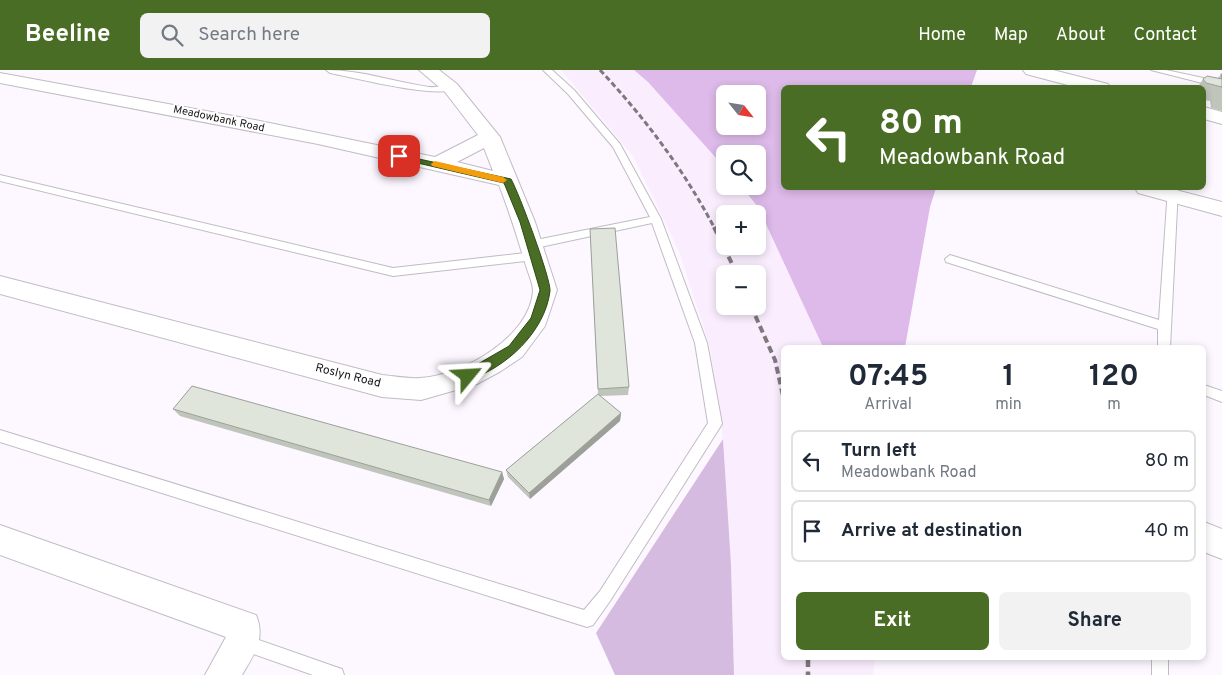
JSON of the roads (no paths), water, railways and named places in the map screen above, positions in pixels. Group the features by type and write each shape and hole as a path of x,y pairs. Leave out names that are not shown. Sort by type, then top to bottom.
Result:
{"street":[{"name":"Roslyn Road","path":"0,286 382,386 421,389 468,376 513,350 536,319 545,290 524,222 490,138 451,88 428,70"},
{"path":"1032,70 1090,85"},
{"name":"Meadowbank Road","path":"0,78 168,109 438,164 508,181"},
{"path":"1206,114 1222,118"},
{"path":"438,164 490,138"},
{"path":"1173,191 1222,209"},
{"path":"1206,538 1222,544"},
{"path":"0,540 244,627 242,642 222,675"}],"lane":[{"path":"330,70 432,90 451,88"},
{"path":"0,436 587,618 604,596 715,424 701,343 656,219 617,146 571,92 547,70"},
{"path":"1155,70 1175,72 1222,84"},
{"path":"0,178 393,272 533,251 656,219"},
{"path":"1164,345 1173,191"},
{"path":"950,259 1164,326"},
{"path":"1206,391 1222,396"},
{"path":"242,642 336,675"},
{"path":"1160,660 1160,675"}],"railway":[{"path":"600,70 663,145 715,229"},
{"path":"715,229 733,265"},
{"path":"755,315 775,360 781,387"},
{"path":"808,660 808,675"}]}
